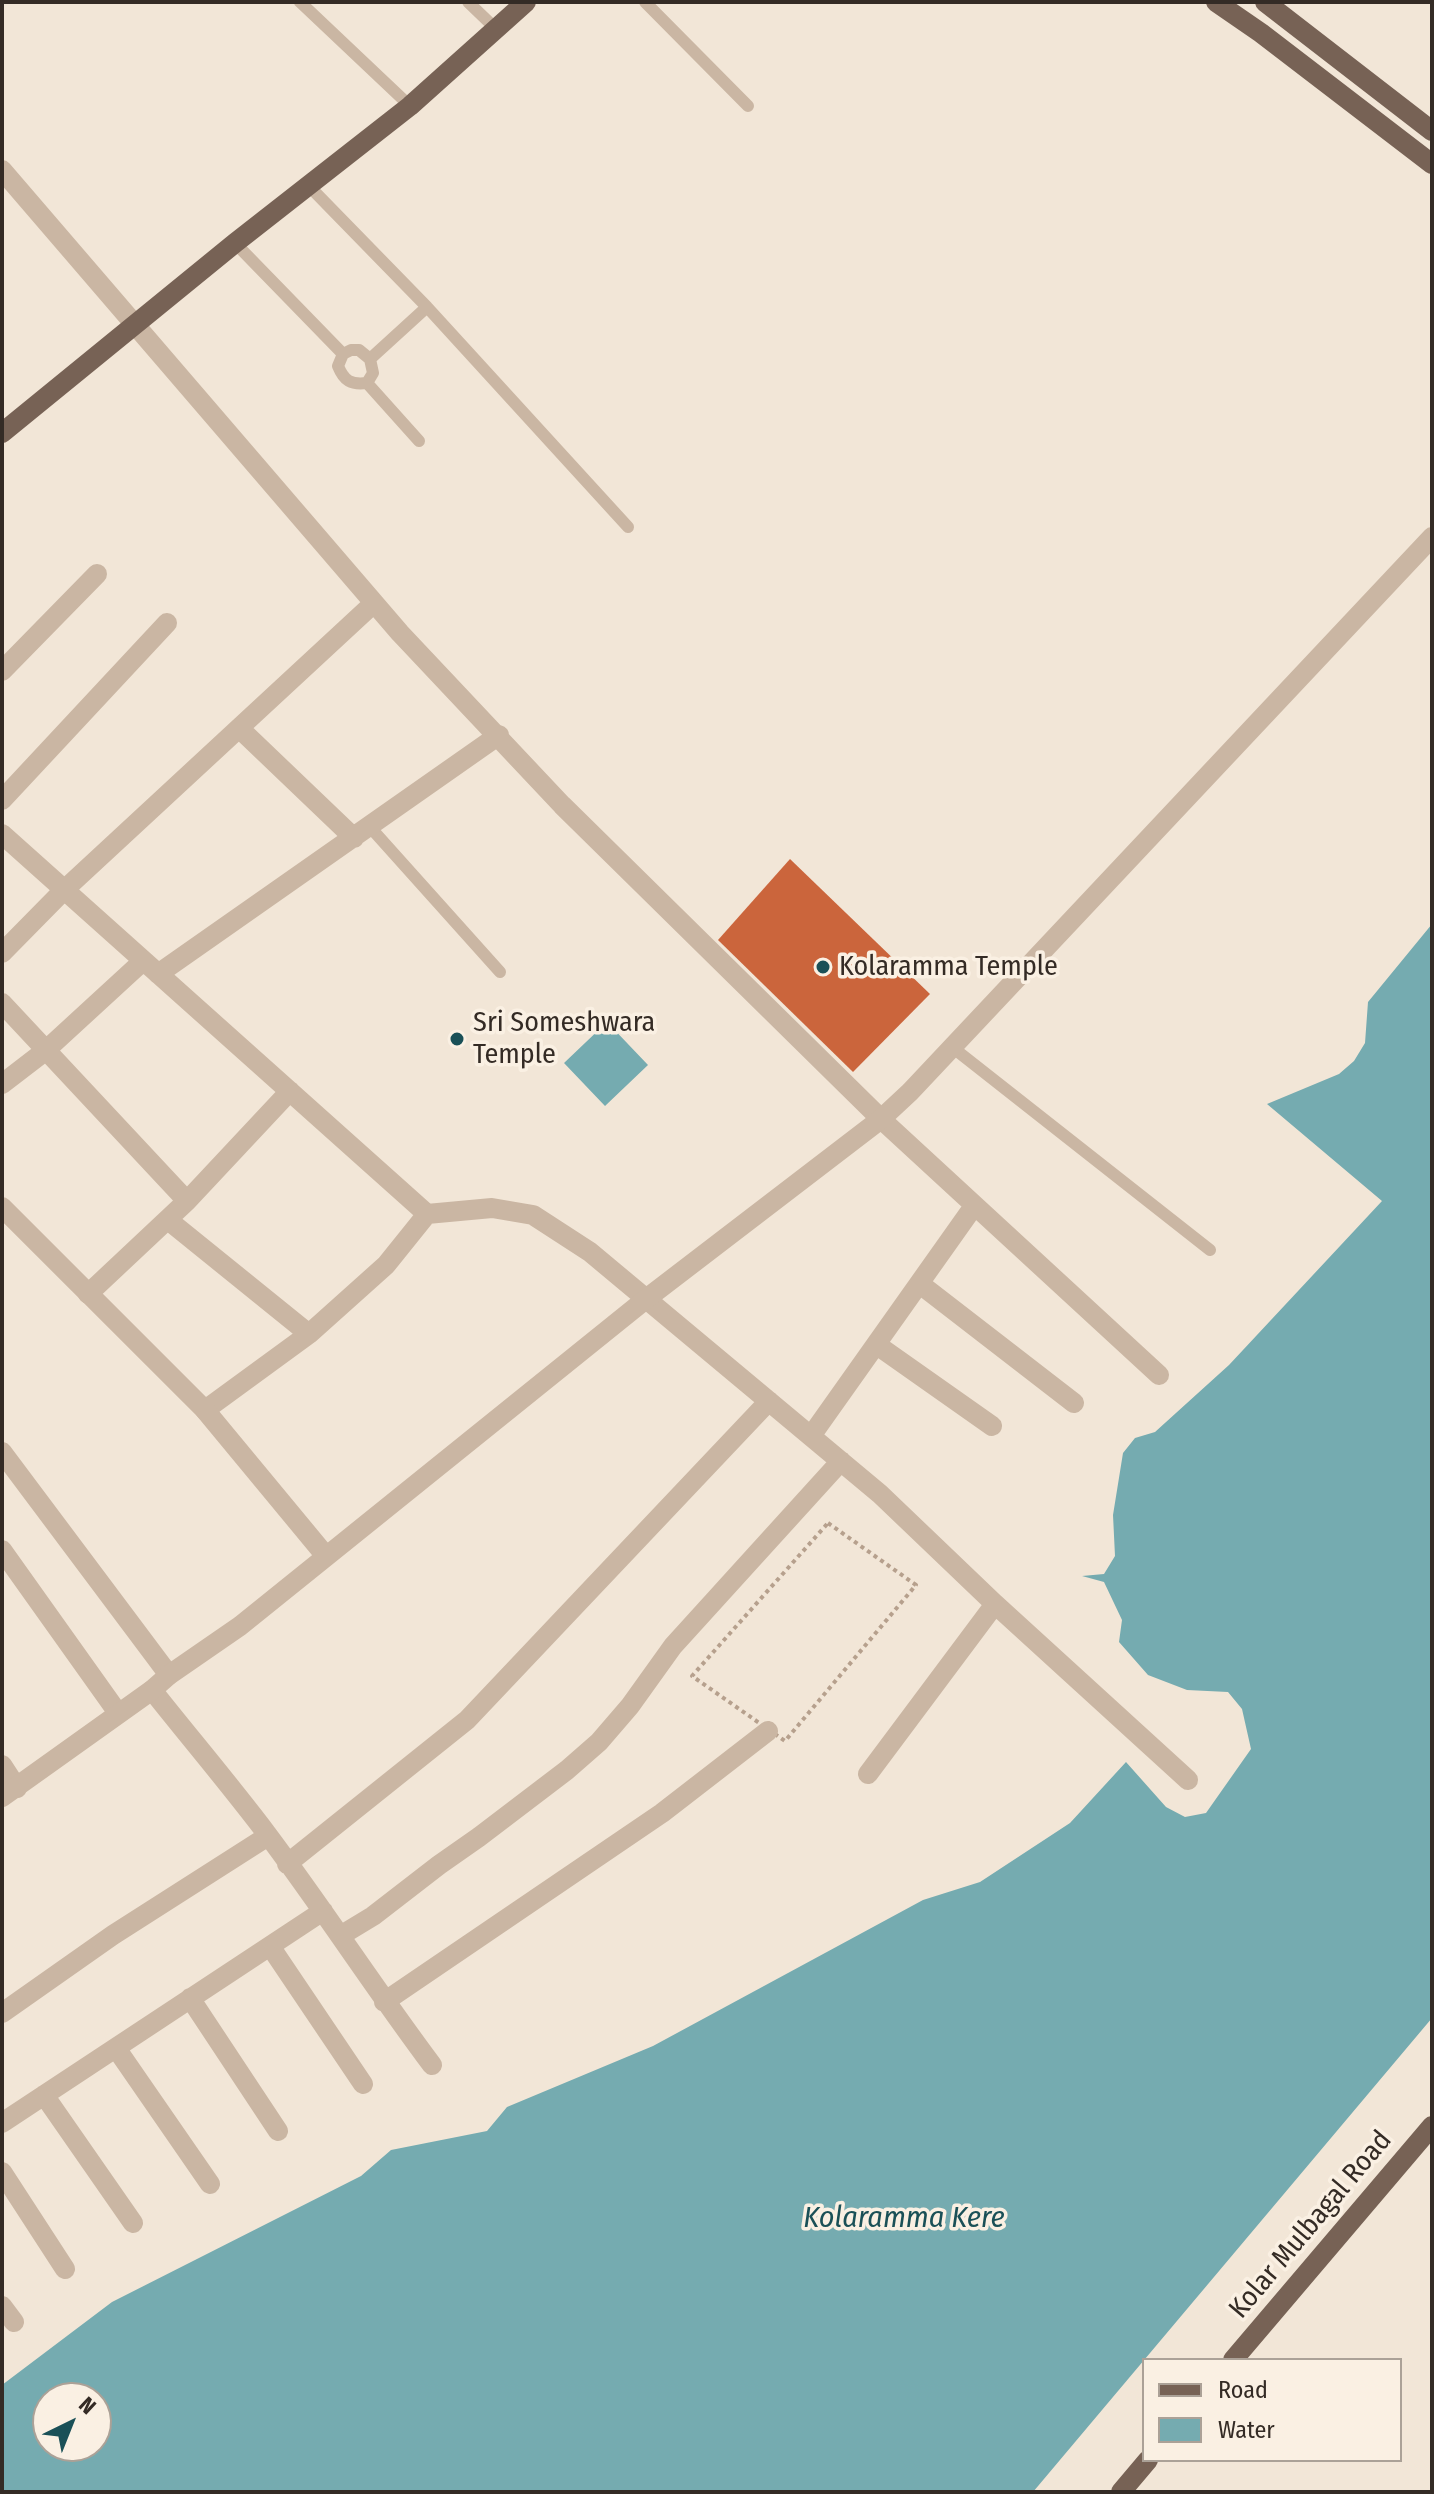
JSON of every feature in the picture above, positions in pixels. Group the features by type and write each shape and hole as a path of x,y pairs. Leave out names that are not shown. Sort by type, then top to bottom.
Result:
{"main road":[{"path":"2,433 235,243 410,106 526,2"},
{"path":"1216,2 1432,164"},
{"path":"1265,2 1432,131"},
{"name":"Kolar Mulbagal Road","path":"1235,2358 1430,2133"},
{"path":"1121,2492 1146,2462"}],"street":[{"path":"2,170 400,633 562,805 881,1119 1159,1375"},
{"path":"2,1765 9,1793 240,1626 646,1299 881,1119 1432,537"},
{"path":"2,671 97,574"},
{"path":"2,953 63,891 374,603"},
{"path":"2,800 167,623"},
{"path":"239,728 362,832"},
{"path":"2,1084 151,967 362,832 499,735"},
{"path":"2,834 427,1214"},
{"path":"2,1003 187,1201"},
{"path":"88,1294 187,1201 290,1091"},
{"path":"811,1436 974,1206"},
{"path":"2,1207 205,1410 325,1555"},
{"path":"205,1410 309,1334 386,1265 427,1214 492,1208 533,1215 590,1252 880,1494 1188,1780"},
{"path":"168,1220 309,1334"},
{"path":"920,1284 1074,1403"},
{"path":"877,1345 992,1426"},
{"path":"287,1864 467,1720 769,1401"},
{"path":"2,1452 169,1675"},
{"path":"340,1936 373,1916 513,1812 599,1742 630,1706 673,1646 841,1461"},
{"path":"2,1550 118,1713"},
{"path":"868,1774 995,1604"},
{"path":"152,1690 268,1836 432,2065"},
{"path":"384,2002 662,1813 768,1731"},
{"path":"2,2013 113,1935 268,1836"},
{"path":"2,2123 323,1911"},
{"path":"270,1946 363,2084"},
{"path":"190,1998 278,2131"},
{"path":"116,2048 210,2184"},
{"path":"44,2095 133,2223"},
{"path":"2,2172 65,2269"}],"lane":[{"path":"300,2 410,106"},
{"path":"468,2 496,29"},
{"path":"645,2 748,106"},
{"path":"308,185 427,307 628,527"},
{"path":"235,243 343,354"},
{"path":"370,359 427,307"},
{"path":"359,350 370,359 373,373 367,383 354,385 343,378 338,366 343,354 359,350"},
{"path":"367,383 419,441"},
{"path":"362,832 500,972"},
{"path":"952,1047 1210,1250"}],"path":[{"path":"828,1523 916,1585 785,1741 768,1731 692,1676 828,1523"}],"water":[{"name":"Kolaramma Kere","path":"1432,924 1432,2018 1146,2358 1142,2358 1142,2363 1033,2492 2,2492 2,2385 112,2302 361,2176 391,2150 487,2131 507,2107 653,2046 923,1900 980,1882 1070,1823 1126,1762 1166,1807 1185,1817 1206,1813 1251,1749 1242,1709 1228,1692 1187,1690 1148,1675 1119,1642 1122,1620 1104,1582 1082,1576 1104,1574 1115,1556 1113,1515 1123,1453 1135,1438 1155,1432 1229,1365 1382,1201 1267,1104 1339,1074 1354,1061 1365,1043 1368,1002"},
{"path":"607,1022 648,1065 605,1106 564,1063"}],"building":[{"name":"Kolaramma Temple","path":"790,859 930,994 853,1072 718,940"}],"place":[{"name":"Kolaramma Temple","path":"823,967"},
{"name":"Sri Someshwara Temple","path":"457,1039"}]}
